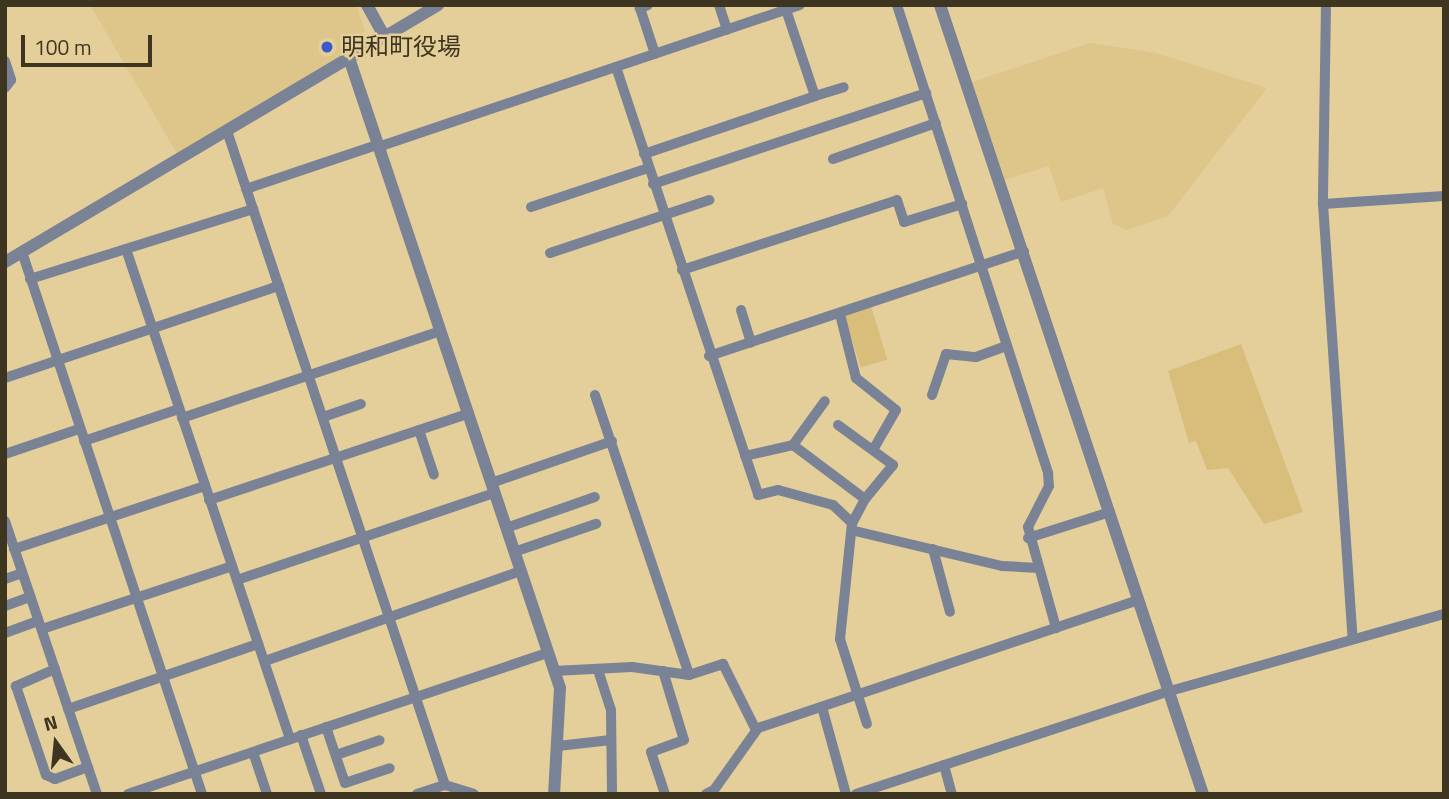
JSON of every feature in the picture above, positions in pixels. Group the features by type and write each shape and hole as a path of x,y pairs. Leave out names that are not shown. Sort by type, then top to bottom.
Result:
{"street":[{"path":"366,5 385,37"},
{"path":"5,262 438,5"},
{"path":"648,5 640,8 655,54"},
{"path":"719,5 727,30"},
{"path":"246,189 800,5"},
{"path":"897,5 1048,473 1048,486 1029,520 1028,538 1056,628"},
{"path":"940,5 1203,794"},
{"path":"1326,5 1323,204 1353,639"},
{"path":"786,10 815,96"},
{"path":"349,58 554,671 561,697 554,794"},
{"path":"5,61 11,80 5,88"},
{"path":"616,67 644,155 645,169 653,184 758,495 778,490 833,505 853,527 933,550 1038,568"},
{"path":"644,155 844,87"},
{"path":"653,184 926,93"},
{"path":"833,159 936,123"},
{"path":"227,131 445,785"},
{"path":"531,207 645,169"},
{"path":"1323,204 1444,196"},
{"path":"550,253 709,200"},
{"path":"682,270 897,200 904,222 962,204"},
{"path":"30,279 253,209"},
{"path":"126,249 290,739"},
{"path":"709,356 1024,251"},
{"path":"22,252 202,794"},
{"path":"5,378 279,286"},
{"path":"741,310 751,342"},
{"path":"840,314 856,378 896,410 873,450"},
{"path":"84,441 308,375 440,331"},
{"path":"932,395 946,354 976,357 1007,346"},
{"path":"595,395 690,675"},
{"path":"746,456 793,444 825,401"},
{"path":"323,417 361,404"},
{"path":"209,500 468,414"},
{"path":"838,425 893,465 865,499 853,527 842,589 840,639 867,724"},
{"path":"5,454 79,429"},
{"path":"419,430 434,475"},
{"path":"237,580 362,537 612,442"},
{"path":"793,444 865,499"},
{"path":"14,549 205,486"},
{"path":"506,527 595,497"},
{"path":"1028,538 1110,512"},
{"path":"5,521 97,794"},
{"path":"513,552 596,524"},
{"path":"933,550 950,612"},
{"path":"5,633 137,597 232,566"},
{"path":"265,661 520,571"},
{"path":"5,579 22,573"},
{"path":"5,606 30,597"},
{"path":"706,794 714,790 757,730 1139,600"},
{"path":"856,794 1170,691 1444,614"},
{"path":"68,709 258,644"},
{"path":"128,794 548,653"},
{"path":"554,671 663,671 690,675 723,664 757,730"},
{"path":"55,669 16,686 46,775 55,779 88,767"},
{"path":"598,670 611,710 612,794"},
{"path":"663,671 684,740 651,752 665,794"},
{"path":"822,707 846,794"},
{"path":"326,727 345,783 390,768"},
{"path":"301,735 321,794"},
{"path":"336,755 380,740"},
{"path":"558,746 611,740"},
{"path":"253,752 267,794"},
{"path":"944,765 952,794"},
{"path":"417,794 445,785 474,794"}],"shaded area":[{"path":"90,5 356,5 365,31 334,62 178,155"},
{"path":"1090,43 1156,53 1267,88 1168,216 1127,230 1113,224 1103,188 1061,202 1049,166 1004,180 972,82"},
{"path":"871,306 887,360 861,368 844,314"},
{"path":"1241,344 1303,512 1264,524 1228,468 1207,470 1196,441 1189,443 1168,371"}],"place":[{"name":"明和町役場","path":"327,47"}]}
